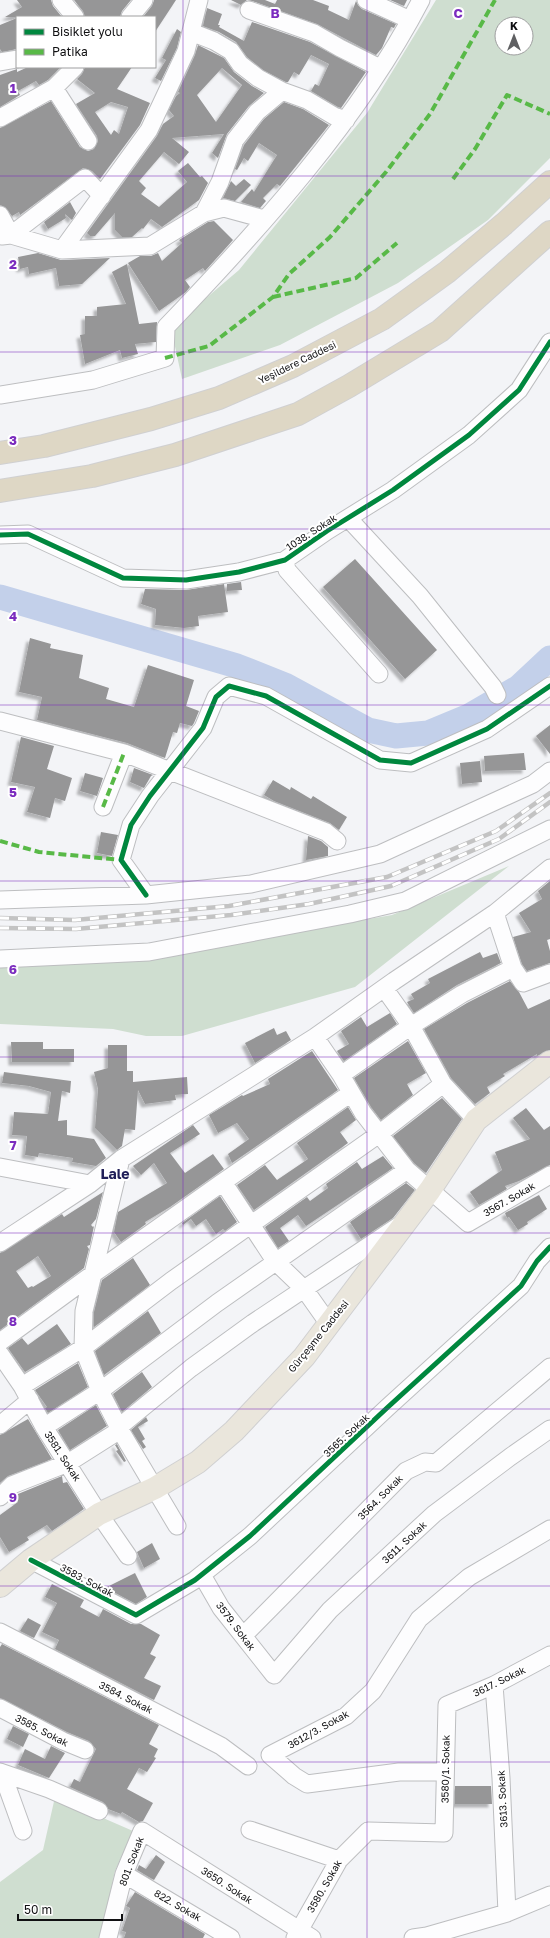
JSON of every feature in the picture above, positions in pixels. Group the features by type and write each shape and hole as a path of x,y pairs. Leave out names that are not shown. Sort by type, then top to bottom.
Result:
{"highway":[{"name":"Yeşildere Caddesi","path":"0,453 44,446 159,416 219,398 293,366 382,319 447,272 504,224 550,182"},
{"path":"0,491 92,476 176,455 298,414 349,386 440,331 550,232"}],"main road":[{"name":"Gürçeşme Caddesi","path":"0,1586 31,1560 99,1514 155,1488 198,1462 234,1431 304,1357 430,1190 476,1120 550,1062"}],"street":[{"path":"47,0 48,2 54,0"},
{"path":"61,0 74,16"},
{"path":"131,16 144,0"},
{"path":"62,250 149,130 186,51 199,0"},
{"path":"366,0 410,20"},
{"path":"0,395 93,380 165,358 166,327 234,255 346,120 410,20 421,0"},
{"path":"249,10 314,33 380,68"},
{"path":"190,32 214,41 231,51 240,64 258,78 282,92 307,100 334,116 346,120"},
{"path":"0,118 54,88 74,68"},
{"path":"54,88 88,141"},
{"path":"204,213 220,182 235,140 257,112 282,92"},
{"path":"5,236 85,178 102,196"},
{"path":"5,236 62,250 150,246 204,213 224,208 264,219"},
{"path":"0,215 5,236"},
{"name":"1038. Sokak","path":"0,536 28,534 124,578 186,580 239,572 285,560 393,490 469,435 519,390 550,342"},
{"path":"348,518 420,596 498,695"},
{"path":"285,560 287,570 379,674"},
{"path":"146,895 121,860 131,825 168,771 203,728 216,697 229,686 266,696 380,760 411,763 487,729 550,686"},
{"path":"0,721 124,753 320,829 337,841"},
{"path":"103,807 124,753"},
{"path":"0,900 146,895 251,884 380,854 533,784 550,770"},
{"path":"0,959 149,952 350,914 404,901 550,829"},
{"path":"0,1243 90,1184 122,1159 315,1037 384,988 495,913 550,868"},
{"path":"495,913 513,968 523,983 550,973"},
{"path":"341,1075 411,1026 462,994 513,968"},
{"path":"384,988 411,1026 443,1084 476,1120"},
{"path":"315,1037 341,1075 363,1113 407,1170 430,1190"},
{"path":"0,1424 26,1393 83,1348 171,1281 379,1134 443,1084"},
{"path":"0,1342 93,1274 351,1093"},
{"path":"122,1159 84,1311 83,1348 100,1391 119,1429 177,1526"},
{"path":"0,1167 90,1184"},
{"path":"44,1427 100,1391 275,1261 407,1170"},
{"name":"3567. Sokak","path":"430,1190 468,1223 550,1175"},
{"path":"223,1182 275,1261 305,1290 329,1324"},
{"path":"0,1497 12,1485 68,1463 119,1429 190,1368 253,1323 305,1290 408,1219"},
{"name":"3565. Sokak","path":"136,1615 163,1601 202,1575 250,1536 521,1286 537,1261 550,1247"},
{"name":"3581. Sokak","path":"0,1354 26,1393 44,1427 99,1514 128,1556"},
{"name":"3564. Sokak","path":"243,1636 406,1471 425,1462 436,1463 550,1367"},
{"name":"3611. Sokak","path":"274,1675 330,1610 434,1514 550,1429"},
{"name":"3612/3. Sokak","path":"445,1772 399,1772 307,1784 294,1776 270,1754 346,1716 373,1691 419,1619 469,1577 550,1529"},
{"name":"3583. Sokak","path":"31,1560 136,1615"},
{"name":"3579. Sokak","path":"202,1575 221,1608 274,1675"},
{"name":"3584. Sokak","path":"0,1632 221,1746 248,1766"},
{"name":"3617. Sokak","path":"447,1705 494,1685 550,1655"},
{"name":"3613. Sokak","path":"494,1685 502,1778 507,1912"},
{"name":"3580/1. Sokak","path":"444,1833 447,1705"},
{"name":"3585. Sokak","path":"0,1708 63,1741 85,1750"},
{"path":"0,1772 49,1789 99,1811"},
{"path":"0,1776 5,1781 23,1831"},
{"name":"801. Sokak","path":"108,1938 124,1874 142,1830"},
{"name":"3650. Sokak","path":"142,1830 302,1936"},
{"path":"250,1830 339,1860"},
{"name":"3580. Sokak","path":"302,1936 339,1860 368,1830 444,1833"},
{"name":"822. Sokak","path":"124,1874 210,1932 231,1938"},
{"path":"423,1938 507,1912 550,1895"}],"green space":[{"path":"436,0 550,0 550,158 488,220 398,283 280,345 182,379 171,328 239,270 367,113"},
{"path":"509,866 355,987 182,1036 146,1036 113,1029 0,1024 0,966 150,957 392,915"},
{"path":"55,1797 133,1831 115,1871 100,1938 0,1938 0,1882 43,1850"}],"building":[{"path":"17,0 51,0 53,6 61,16 5,17 22,7"},
{"path":"74,0 131,0 122,11 120,16 85,16 83,11"},
{"path":"154,0 176,0 156,30 156,16 144,16 152,6"},
{"path":"231,0 247,0 241,5"},
{"path":"247,0 265,0 275,4 277,0 313,0 329,6 328,10 349,20 356,1 362,9 396,24 394,28 391,27 382,48 376,55 317,24"},
{"path":"390,0 407,0 404,6"},
{"path":"207,8 222,14 218,25 220,25 219,27 244,41 252,22 310,42 366,72 341,108 338,107 311,91 315,84 319,86 329,64 311,55 299,75 294,72 288,82 286,82 263,70 247,57 236,42 219,32 203,26"},
{"path":"16,18 16,49 2,52 0,49 0,25"},
{"path":"177,29 181,32 177,48 161,81 155,78 166,60 162,58"},
{"path":"198,45 224,58 234,72 264,93 249,106 227,134 218,158 212,153 224,134 172,138 189,152 179,164 164,152 139,181 146,188 141,194 159,207 187,182 178,171 188,163 200,177 202,176 208,183 199,200 162,227 151,219 143,229 142,228 132,237 122,237 115,230 115,213 95,236 90,236 87,233 157,136 163,124 174,116 169,110 176,96 180,93 178,92","holes":["222,68 242,85 216,122 197,95"]},
{"path":"26,68 60,68 48,80 39,85 36,81 18,91 20,95 0,107 0,75 17,69 17,72"},
{"path":"85,68 131,68 117,89 150,103 140,125 100,179 92,171 83,168 20,215 19,212 12,216 5,207 0,205 0,128 51,101 80,147 88,151 94,149 98,141 97,136 76,104 95,93 77,79 82,74","holes":["111,102 128,107 119,134 114,130 111,135 95,112"]},
{"path":"284,102 303,109 329,125 280,186 277,184 263,198 266,201 260,208 241,202 252,189 254,192 277,155 259,143 248,161 244,158 237,170 235,169 244,145 264,119"},
{"path":"244,179 251,185 235,201 223,198 231,181 236,186"},
{"path":"70,202 76,213 72,220 65,214 66,218 48,229 44,222"},
{"path":"214,221 233,240 205,271 203,268 185,280 190,287 186,292 159,311 128,263 140,256 151,256 158,253 162,261 182,243 179,240 208,222"},
{"path":"38,253 61,260 110,258 82,284 59,286 56,268 29,274 28,267 20,269 18,257"},
{"path":"127,264 139,324 157,322 156,342 135,344 138,354 122,358 120,350 85,364 80,335 85,334 85,316 97,316 97,307 126,304 112,272"},
{"path":"355,559 437,650 405,679 323,587"},
{"path":"241,582 242,590 227,591 227,584"},
{"path":"224,584 228,612 198,616 199,626 184,628 155,625 156,609 141,604 145,589 186,590"},
{"path":"30,638 51,644 50,648 83,655 79,678 109,688 106,699 134,707 148,665 194,680 186,706 199,711 194,723 192,726 180,723 177,733 173,732 165,758 127,743 37,720 42,697 19,692"},
{"path":"550,725 550,754 536,736"},
{"path":"21,737 54,746 47,769 72,778 65,801 55,798 50,818 27,812 35,787 11,782"},
{"path":"524,753 526,770 485,771 484,756"},
{"path":"480,761 482,782 462,784 460,763"},
{"path":"134,768 153,775 144,788 130,782"},
{"path":"85,773 103,778 97,796 80,791"},
{"path":"273,780 290,790 291,787 311,799 313,796 347,817 339,830 330,823 274,801 264,795"},
{"path":"101,832 118,835 112,856 97,853"},
{"path":"308,836 321,841 328,847 328,856 306,860"},
{"path":"550,881 550,939 547,940 550,951 550,963 527,971 522,964 513,937 531,932 519,913 542,899 538,891"},
{"path":"480,952 483,958 497,953 501,963 457,985 414,1013 407,1002 414,999 411,994 430,983 428,979"},
{"path":"510,981 519,992 528,1009 550,999 550,1050 537,1056 537,1054 503,1074 505,1076 487,1087 490,1093 475,1104 451,1078 424,1029 467,1003"},
{"path":"390,1013 397,1024 344,1061 337,1051 349,1044 341,1031 361,1017 367,1027"},
{"path":"274,1028 277,1035 286,1031 291,1040 255,1063 245,1043"},
{"path":"408,1041 426,1073 407,1084 413,1095 381,1120 371,1107 354,1078"},
{"path":"11,1042 43,1042 43,1049 74,1049 74,1062 12,1062"},
{"path":"108,1045 127,1045 127,1071 133,1071 133,1082 187,1077 188,1094 175,1095 176,1100 145,1104 138,1090 135,1130 125,1129 122,1146 117,1150 95,1128 98,1089 94,1072 108,1068"},
{"path":"312,1051 338,1090 232,1163 228,1154 249,1139 237,1123 218,1133 209,1115 242,1095 243,1096 270,1084 268,1079"},
{"path":"4,1072 71,1081 70,1093 62,1091 58,1121 67,1120 67,1135 94,1139 106,1158 96,1166 72,1162 73,1158 39,1153 38,1157 25,1155 27,1136 12,1135 14,1112 48,1114 51,1092 29,1086 2,1083"},
{"path":"442,1098 462,1119 426,1173 414,1163 393,1136"},
{"path":"348,1107 356,1120 340,1132 348,1143 254,1210 237,1185 265,1165 277,1180 308,1159 297,1143"},
{"path":"526,1108 544,1130 550,1126 550,1165 519,1181 505,1186 507,1189 479,1205 470,1192 502,1170 495,1152 530,1139 513,1118"},
{"path":"193,1125 200,1134 170,1153 185,1173 213,1154 224,1169 170,1207 145,1222 146,1224 121,1242 114,1232 118,1212 167,1183 154,1163 141,1175 133,1166"},
{"path":"383,1156 393,1168 306,1226 298,1215 280,1228 289,1241 278,1248 265,1227 307,1197 310,1201 328,1188 326,1184 357,1162 362,1169"},
{"path":"406,1183 415,1190 393,1218 361,1239 350,1222"},
{"path":"103,1192 96,1219 91,1225 93,1227 94,1226 90,1245 87,1246 89,1249 84,1268 0,1330 0,1253 62,1214 64,1217","holes":["38,1256 51,1276 33,1287 28,1288 16,1271"]},
{"path":"539,1195 547,1209 527,1222 528,1224 518,1230 509,1217 507,1218 505,1213"},
{"path":"220,1196 237,1222 225,1231 223,1229 216,1234 206,1219 196,1226 191,1219 183,1225 182,1223"},
{"path":"133,1258 150,1285 94,1327 94,1312 102,1280"},
{"path":"148,1311 161,1333 104,1375 95,1351"},
{"path":"57,1324 71,1344 25,1372 8,1348 22,1338 28,1345"},
{"path":"78,1363 88,1387 48,1413 45,1408 47,1407 35,1390"},
{"path":"142,1372 152,1387 122,1412 113,1394"},
{"path":"96,1405 107,1426 70,1450 58,1430"},
{"path":"146,1417 148,1421 138,1427 145,1439 142,1441 146,1447 143,1449 131,1430"},
{"path":"28,1419 52,1459 8,1476 0,1483 0,1435"},
{"path":"117,1444 126,1461 124,1462 116,1451 118,1450 115,1445"},
{"path":"62,1476 63,1483 67,1482 84,1509 52,1531 47,1525 27,1537 29,1540 9,1552 0,1537 0,1515 18,1502 14,1498 18,1494"},
{"path":"152,1543 160,1559 144,1568 137,1552"},
{"path":"135,1573 147,1597 136,1604 108,1589 107,1587"},
{"path":"52,1584 84,1600 80,1607 99,1617 103,1609 131,1624 141,1624 160,1635 150,1654 156,1657 144,1678 161,1686 154,1700 55,1649 59,1640 42,1632 57,1603 45,1597"},
{"path":"28,1618 41,1625 34,1638 20,1631"},
{"path":"2,1644 159,1725 149,1744 158,1749 154,1757 156,1758 147,1772 139,1768 127,1789 153,1803 143,1821 139,1822 122,1812 121,1814 108,1809 103,1802 70,1787 74,1779 80,1782 96,1749 89,1741 67,1732 0,1698 0,1647"},
{"path":"13,1726 29,1734 23,1747 7,1739"},
{"path":"51,1746 65,1753 49,1778 18,1765 25,1749 45,1759"},
{"path":"455,1786 491,1786 492,1804 455,1804"},
{"path":"156,1855 165,1862 154,1880 137,1870 139,1865 146,1869"},
{"path":"135,1892 205,1934 203,1938 124,1938 126,1932 122,1931 130,1908 126,1906"}],"waterway":[{"path":"0,597 237,666 285,685 368,730 396,736 428,733 469,716 519,687 550,658"}],"railway":[{"path":"0,918 75,920 229,906 387,877 496,831 550,793"},
{"path":"0,928 76,929 231,915 309,904 391,886 499,839 550,802"}],"marked path":[{"path":"165,358 209,346 273,297 289,274 330,237 386,172 430,114 495,0"},
{"path":"453,179 475,149 507,95 550,114"},
{"path":"273,297 356,278 397,243"},
{"path":"103,807 124,753"},
{"path":"0,841 39,852 121,860"}],"cycle path":[{"path":"0,535 28,534 123,578 186,580 239,572 285,560 327,531 393,490 469,435 519,390 550,342"},
{"path":"146,895 121,860 131,825 150,796 203,728 216,697 229,686 266,696 380,760 411,763 487,729 550,686"},
{"path":"31,1560 136,1615 195,1580 250,1536 388,1407 521,1286 537,1261 550,1247"}],"district":[{"name":"Lale","path":"115,1173"}]}
